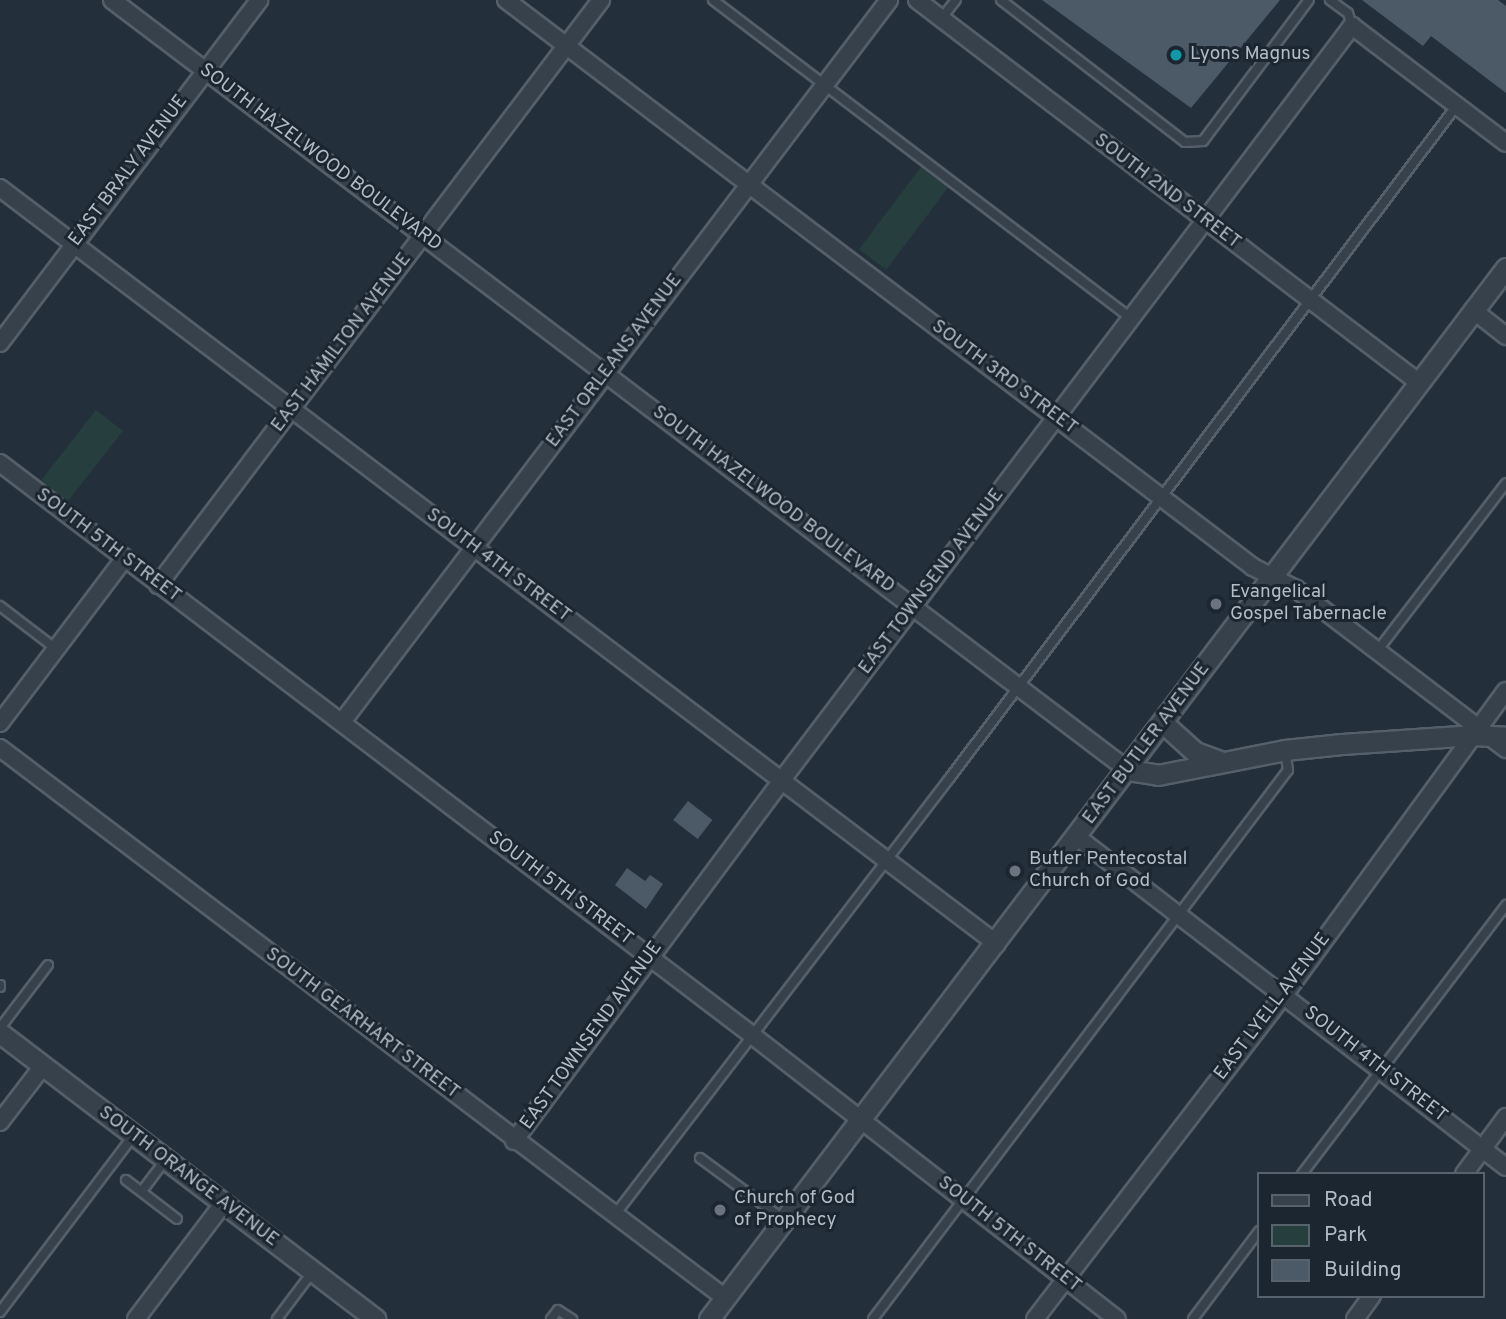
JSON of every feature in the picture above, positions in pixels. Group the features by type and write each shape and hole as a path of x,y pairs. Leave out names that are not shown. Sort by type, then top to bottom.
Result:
{"street":[{"name":"SOUTH HAZELWOOD BOULEVARD","path":"112,0 1128,769 1158,775 1285,750 1486,734"},
{"name":"EAST BRALY AVENUE","path":"0,343 258,0"},
{"name":"SOUTH 3RD STREET","path":"506,0 1253,567 1296,589 1506,749"},
{"name":"EAST HAMILTON AVENUE","path":"158,585 601,0"},
{"name":"EAST ORLEANS AVENUE","path":"342,722 889,0"},
{"name":"SOUTH 2ND STREET","path":"917,0 1418,382"},
{"path":"1352,26 1506,143"},
{"name":"EAST TOWNSEND AVENUE","path":"514,1141 781,781 1352,26"},
{"name":"SOUTH 4TH STREET","path":"0,188 997,944"},
{"name":"EAST BUTLER AVENUE","path":"709,1319 997,944 1506,268"},
{"path":"1473,310 1506,336"},
{"name":"SOUTH 5TH STREET","path":"0,463 862,1119 1117,1319"},
{"path":"0,723 124,559"},
{"name":"EAST LYELL AVENUE","path":"1035,1319 1486,734 1506,691"},
{"path":"1163,723 1195,752 1221,761"},
{"name":"SOUTH GEARHART STREET","path":"0,748 514,1141 725,1298"},
{"name":"SOUTH 4TH STREET","path":"1077,837 1506,1167"},
{"name":"SOUTH ORANGE AVENUE","path":"0,1030 133,1136 376,1319"},
{"path":"0,1122 43,1066"},
{"path":"1465,1172 1506,1117"},
{"path":"136,1319 223,1204"},
{"path":"1355,1319 1371,1298"}],"lane":[{"path":"713,0 1132,319"},
{"path":"941,19 956,0"},
{"path":"1001,0 1185,142 1203,141 1309,0"},
{"path":"1330,0 1348,13 1352,26"},
{"path":"614,1216 1457,105"},
{"path":"1378,650 1506,483"},
{"path":"0,606 55,648"},
{"path":"873,1319 1287,770 1285,750"},
{"path":"1304,1172 1506,905"},
{"path":"0,1030 48,965"},
{"path":"0,1312 133,1136"},
{"path":"700,1158 784,1220"},
{"path":"142,1191 165,1160"},
{"path":"126,1180 177,1219"},
{"path":"1192,1319 1258,1232"},
{"path":"277,1319 313,1272"},
{"path":"551,1319 558,1310 572,1319"}],"green space":[{"path":"921,167 948,187 886,270 859,249"},
{"path":"96,410 123,431 68,501 41,480"}],"building":[{"name":"Lyons Magnus","path":"1042,0 1280,0 1191,108"},
{"path":"1362,0 1498,0 1506,6 1506,93 1431,36 1423,46"},
{"path":"688,801 712,820 698,839 673,820"},
{"path":"627,868 645,881 650,875 663,884 646,909 615,885"}],"place":[{"name":"Lyons Magnus","path":"1176,55"},
{"name":"Evangelical Gospel Tabernacle","path":"1216,604"},
{"name":"Butler Pentecostal Church of God","path":"1015,871"},
{"name":"Church of God of Prophecy","path":"720,1210"}]}
